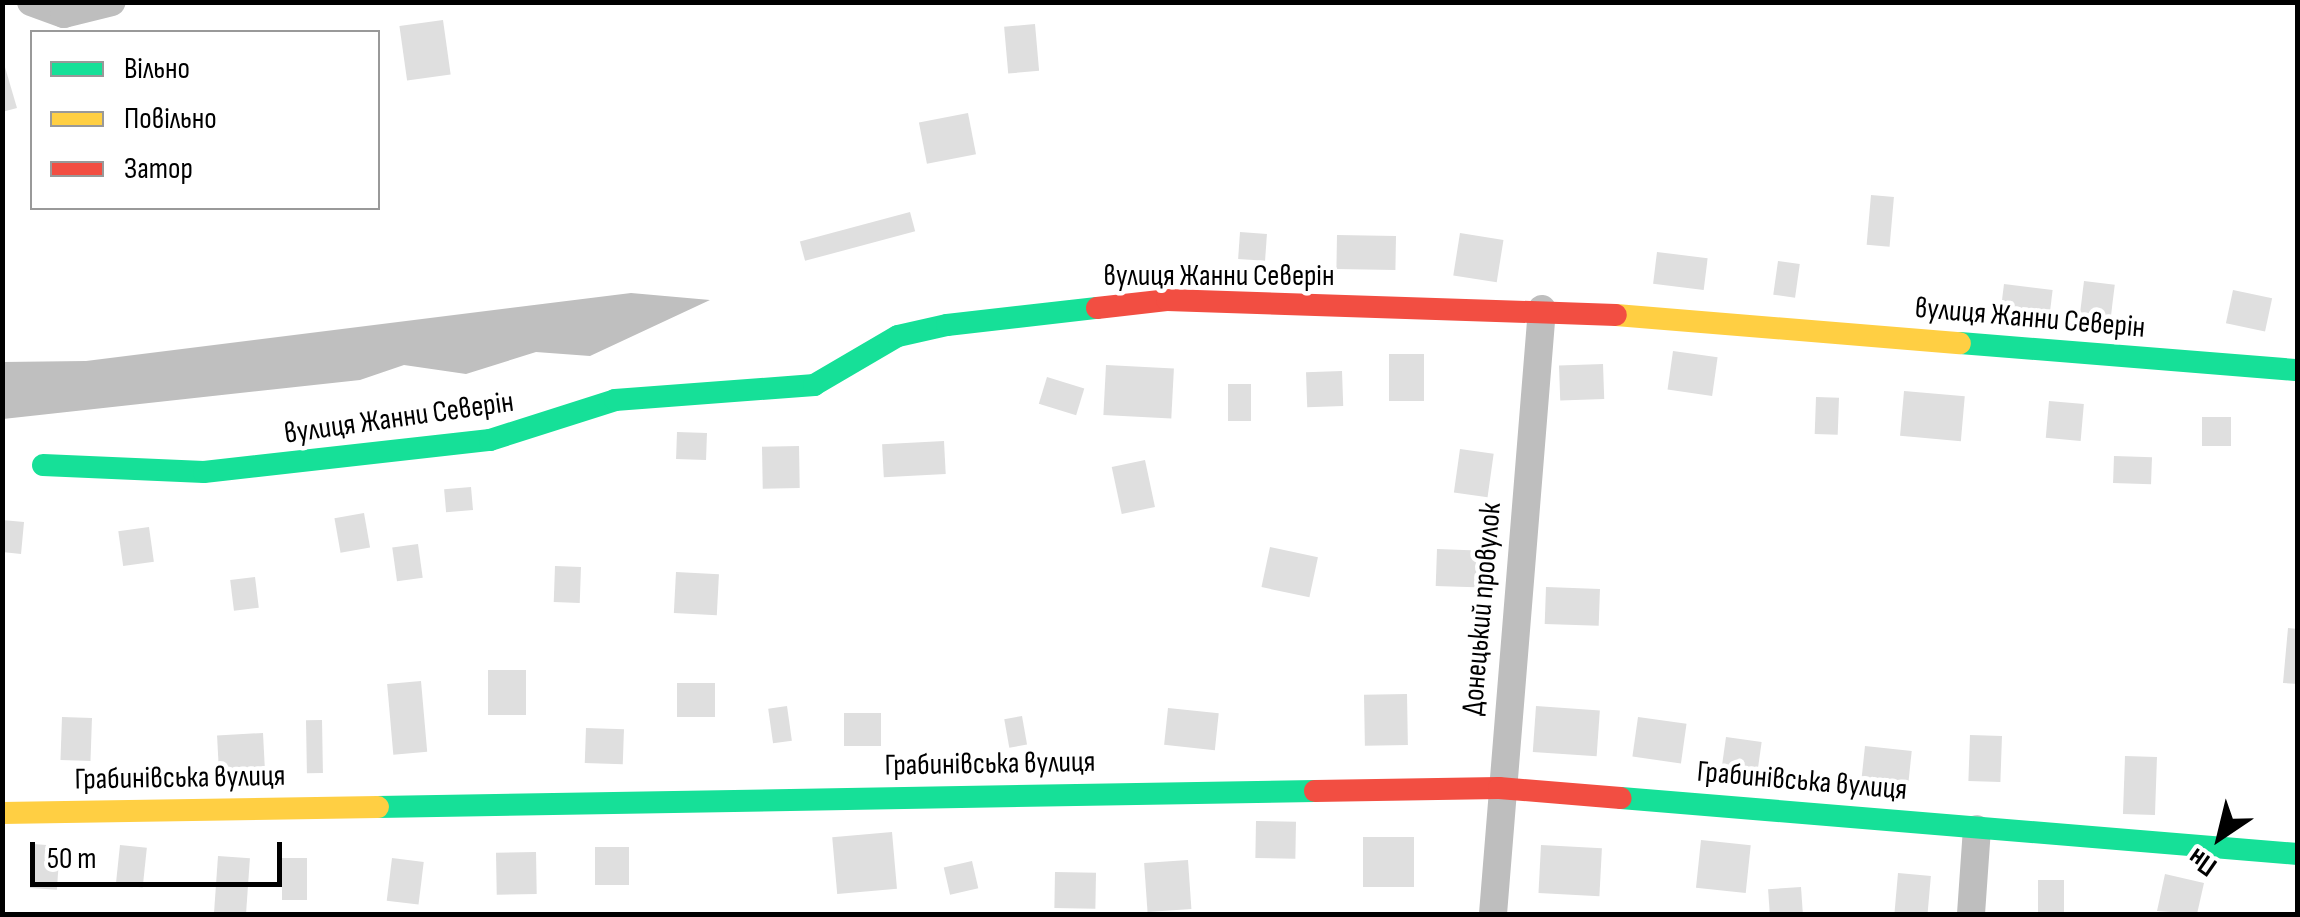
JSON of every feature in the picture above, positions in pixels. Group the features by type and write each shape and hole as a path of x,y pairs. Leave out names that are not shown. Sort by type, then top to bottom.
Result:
{"street":[{"path":"31,2 64,14 112,2"},
{"name":"вулиця Жанни Северін","path":"44,465 204,472 490,440 615,400 814,385 898,336 1063,309 1168,300 1542,310 2298,370"},
{"name":"Донецький провулок","path":"1493,914 1499,788 1542,310"},
{"name":"Грабинівська вулиця","path":"2,814 1499,788 2298,854"},
{"path":"1971,914 1977,830"}],"shaded area":[{"path":"631,293 710,300 590,356 536,352 466,374 404,365 360,380 3,419 3,362 86,361"}],"building":[{"path":"443,20 451,74 407,81 399,26"},
{"path":"1035,24 1039,71 1008,74 1004,27"},
{"path":"2,57 17,108 2,112"},
{"path":"968,113 976,154 927,164 919,123"},
{"path":"1871,195 1894,197 1890,247 1867,245"},
{"path":"910,212 915,231 805,261 800,242"},
{"path":"1240,232 1267,234 1265,261 1238,259"},
{"path":"1460,233 1503,240 1497,282 1453,275"},
{"path":"1337,235 1396,236 1395,270 1336,269"},
{"path":"1657,252 1708,258 1704,290 1653,284"},
{"path":"1778,261 1800,264 1795,298 1773,295"},
{"path":"2084,281 2115,285 2110,322 2079,319"},
{"path":"2004,284 2053,290 2048,326 2000,320"},
{"path":"2233,290 2272,298 2265,332 2226,323"},
{"path":"1673,351 1718,357 1712,396 1668,390"},
{"path":"1389,354 1424,354 1424,401 1389,401"},
{"path":"1603,364 1604,399 1560,401 1559,366"},
{"path":"1106,365 1174,369 1171,418 1103,415"},
{"path":"1342,371 1343,406 1307,407 1306,372"},
{"path":"1047,377 1084,388 1076,415 1039,404"},
{"path":"1228,384 1251,384 1251,421 1228,421"},
{"path":"1904,391 1965,396 1961,441 1900,436"},
{"path":"1816,397 1839,398 1838,435 1815,434"},
{"path":"2049,401 2084,404 2081,441 2046,438"},
{"path":"2202,417 2231,417 2231,446 2202,446"},
{"path":"677,432 707,433 706,460 676,459"},
{"path":"944,441 946,474 884,477 882,444"},
{"path":"799,446 800,488 763,489 762,447"},
{"path":"1460,449 1494,454 1488,497 1454,493"},
{"path":"2114,456 2152,457 2151,484 2113,483"},
{"path":"1145,460 1155,507 1122,514 1112,467"},
{"path":"471,487 473,510 446,512 444,489"},
{"path":"364,513 370,547 341,553 334,518"},
{"path":"2,520 24,522 21,554 2,552"},
{"path":"149,527 154,562 123,566 118,531"},
{"path":"418,544 423,578 397,581 392,548"},
{"path":"1270,547 1318,557 1309,597 1261,587"},
{"path":"1437,549 1484,551 1483,588 1436,586"},
{"path":"555,566 581,567 580,603 554,602"},
{"path":"676,572 719,574 717,615 674,613"},
{"path":"255,577 259,608 234,611 230,580"},
{"path":"1546,587 1600,589 1599,626 1545,624"},
{"path":"2288,628 2298,629 2298,684 2283,683"},
{"path":"488,670 526,670 526,715 488,715"},
{"path":"421,681 427,752 393,755 387,684"},
{"path":"677,683 715,683 715,717 677,717"},
{"path":"1407,694 1408,745 1365,746 1364,695"},
{"path":"787,706 792,741 773,743 768,709"},
{"path":"1536,706 1600,710 1597,756 1533,752"},
{"path":"1168,708 1219,713 1215,750 1164,745"},
{"path":"844,713 881,713 881,746 844,746"},
{"path":"1022,716 1027,745 1009,748 1004,719"},
{"path":"62,717 92,718 90,761 60,760"},
{"path":"1638,717 1687,724 1681,763 1632,757"},
{"path":"306,720 322,720 323,773 307,773"},
{"path":"586,728 624,729 623,764 585,763"},
{"path":"263,733 265,774 219,776 217,735"},
{"path":"1970,735 2002,736 2000,782 1968,781"},
{"path":"1726,737 1762,742 1757,779 1721,774"},
{"path":"1865,746 1912,751 1908,783 1862,778"},
{"path":"2125,756 2157,757 2155,815 2123,814"},
{"path":"1256,821 1296,822 1295,859 1255,858"},
{"path":"892,832 897,889 837,894 832,837"},
{"path":"1363,837 1414,837 1414,887 1363,887"},
{"path":"1701,840 1751,845 1746,893 1696,888"},
{"path":"33,844 60,846 57,890 30,888"},
{"path":"120,845 147,848 143,888 116,885"},
{"path":"1541,845 1602,848 1599,896 1538,893"},
{"path":"595,847 629,847 629,885 595,885"},
{"path":"536,852 537,894 497,895 496,853"},
{"path":"218,856 250,858 246,914 214,914"},
{"path":"282,858 307,858 307,900 282,900"},
{"path":"392,858 424,862 419,905 387,901"},
{"path":"1188,860 1191,909 1148,912 1144,863"},
{"path":"972,861 978,888 950,895 944,868"},
{"path":"1055,872 1096,873 1095,909 1054,908"},
{"path":"1898,873 1931,876 1928,914 1894,914"},
{"path":"2165,874 2204,883 2197,914 2157,911"},
{"path":"2038,880 2064,880 2064,914 2038,914"},
{"path":"1801,887 1803,914 1770,914 1768,889"}],"traffic: fast":[{"path":"43,465 204,472 490,440 615,400 814,385 898,336 947,325 1097,308"},
{"path":"1960,343 2298,370"},
{"path":"378,807 1315,791"},
{"path":"1621,798 2298,854"}],"traffic: slow":[{"path":"1616,315 1960,343"},
{"path":"2,813 378,807"}],"traffic: jam":[{"path":"1097,308 1167,300 1616,315"},
{"path":"1315,791 1499,788 1621,798"}]}
